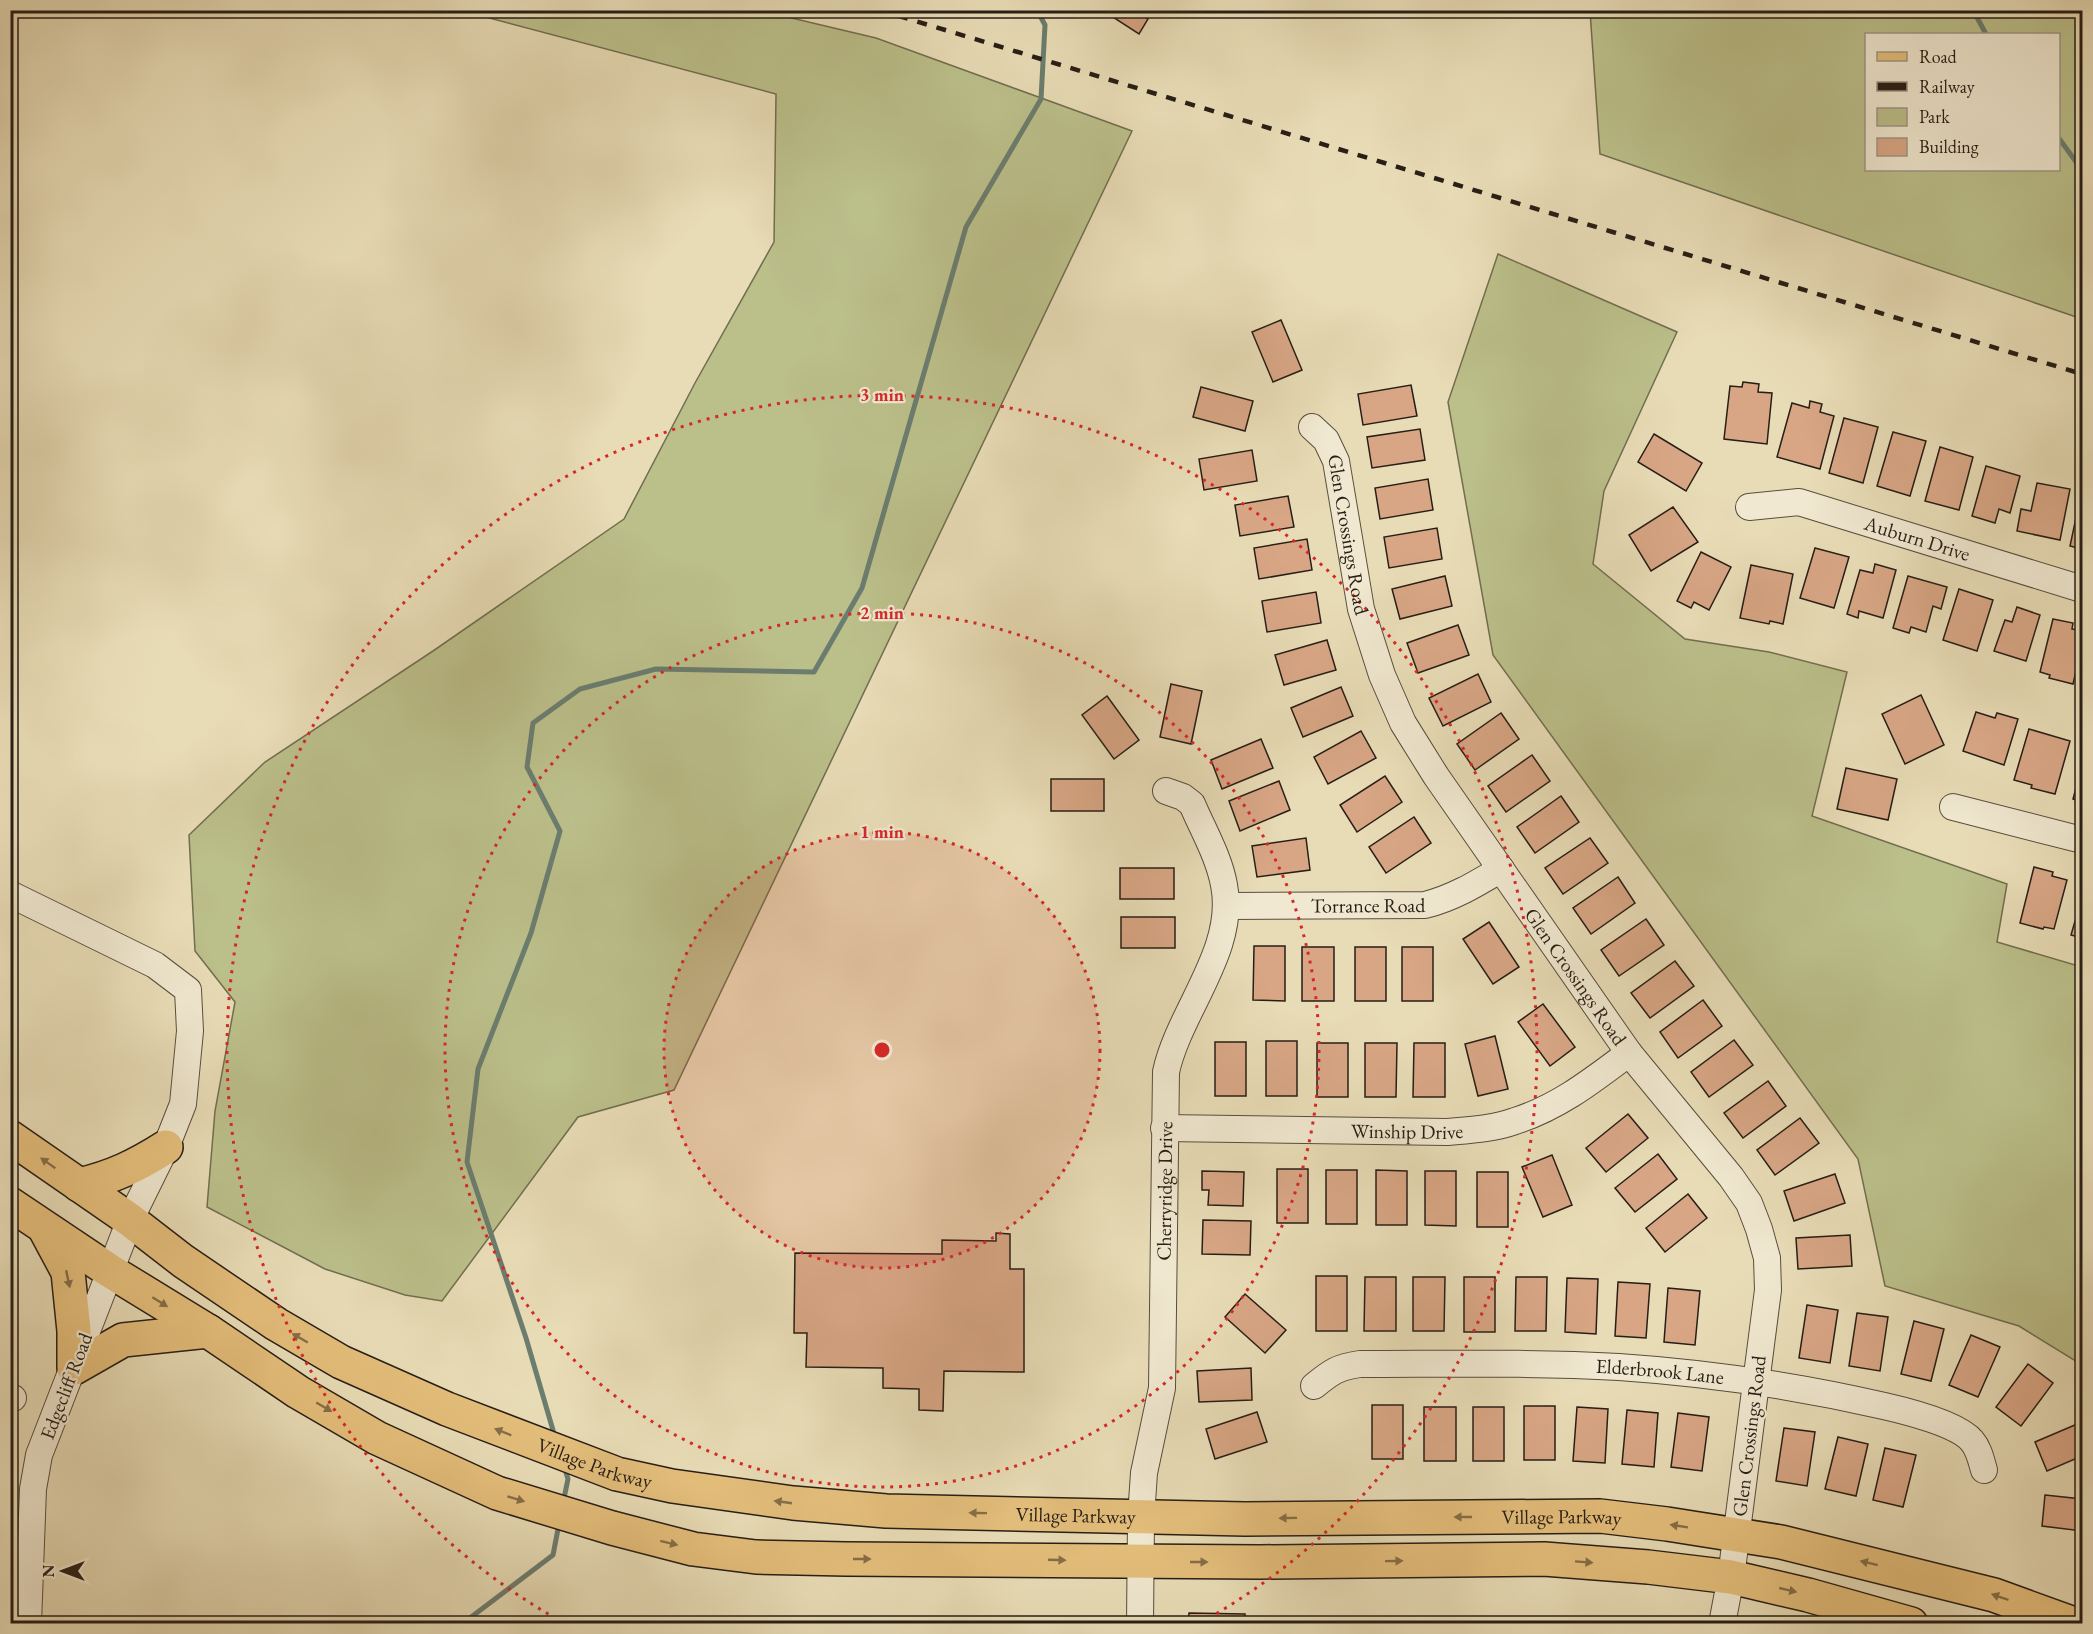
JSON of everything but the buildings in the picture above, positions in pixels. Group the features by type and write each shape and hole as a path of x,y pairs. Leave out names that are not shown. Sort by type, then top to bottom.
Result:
{"main road":[{"path":"10,1137 130,1220"},
{"path":"79,1185 121,1173 166,1147"},
{"path":"10,1204 110,1271 208,1331 298,1392 377,1438 497,1493 612,1528 693,1549 756,1557 1141,1562 1544,1559 1648,1567 1731,1577 1808,1594 1911,1623"},
{"name":"Village Parkway","path":"130,1220 183,1261 276,1324 341,1362 408,1393 525,1440 617,1474 672,1486 793,1503 885,1511 1245,1519 1600,1516 1781,1542 1994,1594 2074,1623"},
{"path":"44,1227 68,1272 74,1322 74,1368 123,1340 208,1331"}],"street":[{"name":"Glen Crossings Road","path":"1312,427 1326,440 1336,461 1361,609 1382,675 1403,723 1430,767 1629,1053 1731,1177 1749,1203 1759,1229 1767,1258 1768,1290 1737,1534 1722,1623"},
{"name":"Auburn Drive","path":"1749,507 1799,502 2082,589"},
{"name":"Cherryridge Drive","path":"1140,1623 1141,1517 1144,1473 1162,1388 1166,1072 1168,1059 1217,951 1224,926 1226,906 1221,870 1192,804 1183,797 1166,791"},
{"path":"1953,807 2082,840"},
{"name":"Torrance Road","path":"1226,906 1425,905 1464,891 1501,869"},
{"name":"Edgecliff Road","path":"10,894 155,965 188,990 190,1031 183,1104 166,1147 130,1220 39,1455 33,1489 28,1623"},
{"name":"Winship Drive","path":"1164,1128 1447,1132 1479,1130 1514,1122 1549,1108 1577,1092 1629,1053"},
{"name":"Elderbrook Lane","path":"1314,1386 1331,1371 1344,1366 1360,1364 1580,1365 1756,1382 1848,1398 1898,1410 1958,1430 1971,1440 1978,1451 1984,1470"}],"green space":[{"path":"463,11 762,11 876,38 1132,131 674,1090 578,1117 442,1301 405,1295 325,1269 207,1207 215,1111 235,1002 195,951 189,835 265,762 433,651 624,519 695,383 774,242 776,94"},
{"path":"1590,11 2082,11 2082,319 1600,154"},
{"path":"1498,254 1677,332 1604,491 1593,564 1685,639 1769,652 1847,672 1812,816 2007,884 1997,942 2082,967 2082,1365 2019,1326 1885,1286 1858,1159 1493,655 1448,402"}],"waterway":[{"path":"555,1437 526,1338 467,1162 478,1069 531,933 560,831 527,767 533,723 580,689 656,669 814,672 862,588 966,227 1041,99 1045,25 1037,10"},
{"path":"1973,10 1985,33"},
{"path":"2060,140 2082,170"},
{"path":"563,1503 568,1479 564,1466"},
{"path":"462,1624 553,1555 559,1524"}],"railway":[{"path":"879,10 2082,374"}]}
